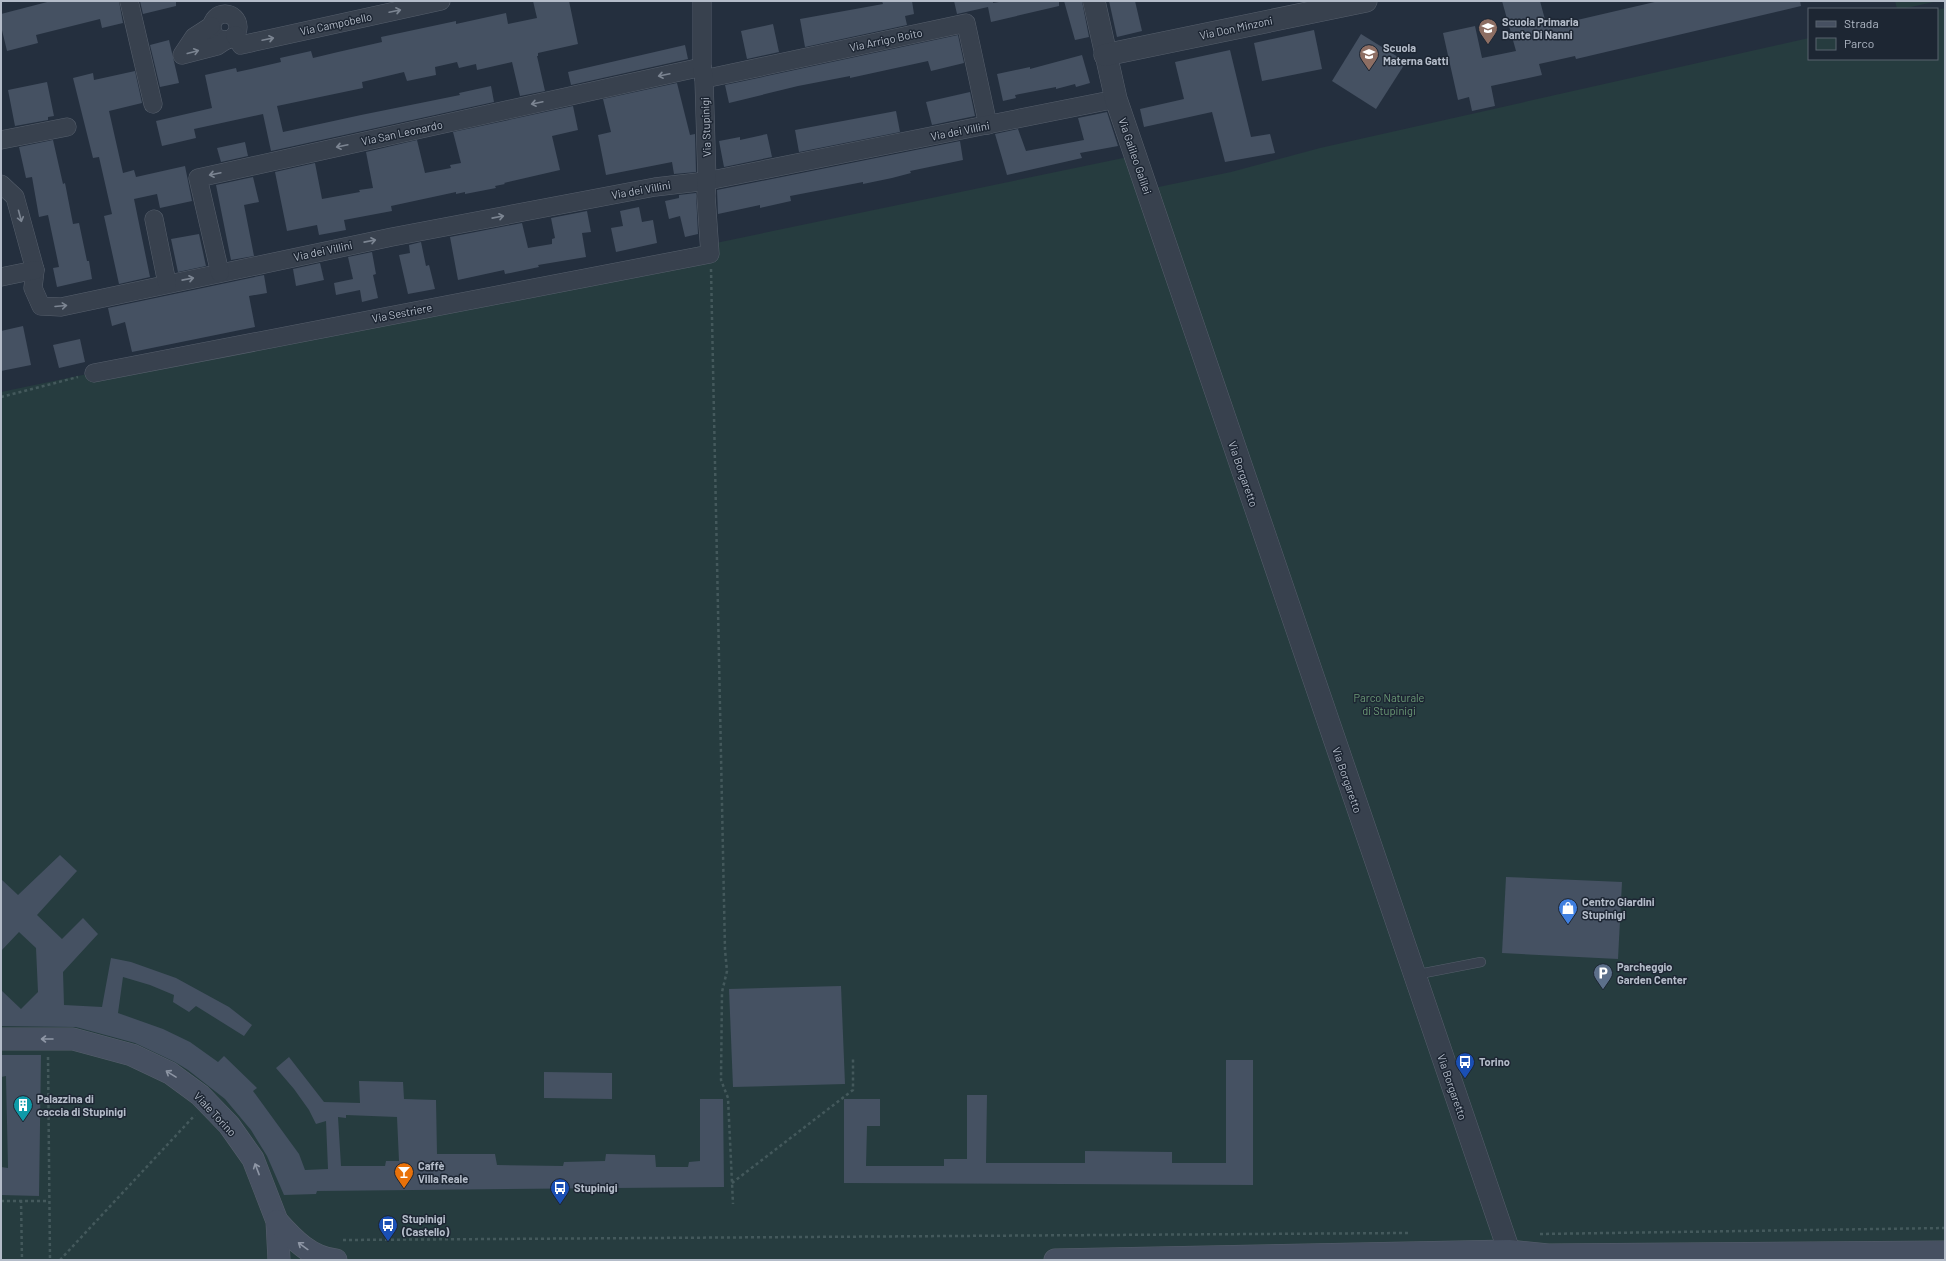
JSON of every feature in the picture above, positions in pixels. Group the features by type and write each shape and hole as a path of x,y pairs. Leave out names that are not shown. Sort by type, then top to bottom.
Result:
{"main road":[{"name":"Viale Torino","path":"1,1039 73,1039 132,1055 170,1073 200,1095 229,1125 253,1159 277,1221 279,1260"},
{"path":"277,1221 296,1241 313,1253 340,1250"},
{"path":"1055,1260 1945,1252"}],"street":[{"path":"129,1 153,104"},
{"name":"Via Campobello","path":"230,19 241,45 442,1"},
{"name":"Via Stupinigi","path":"702,1 707,181 706,196 710,254"},
{"name":"Via Galileo Galilei","path":"1094,1 1116,99 1186,309"},
{"name":"Via Don Minzoni","path":"1106,55 1366,1"},
{"path":"217,16 230,19 217,46 182,55 194,38 212,26 217,16"},
{"name":"Via Arrigo Boito","path":"703,73 966,23 988,125"},
{"name":"Via San Leonardo","path":"220,273 198,178 703,73"},
{"name":"Via dei Villini","path":"35,270 33,288 41,306 61,306 392,237 655,187 707,181 1116,99"},
{"path":"1,140 67,127"},
{"path":"1,184 15,197 35,270 1,277"},
{"path":"154,219 167,283"},
{"name":"Via Sestriere","path":"94,373 710,254"},
{"name":"Via Borgaretto","path":"1186,309 1511,1256"}],"lane":[{"path":"1414,975 1481,962"}],"path":[{"path":"710,254 725,950 727,971 722,992 721,1080 728,1098 733,1204"},
{"path":"1,397 94,373"},
{"path":"48,1056 50,1260"},
{"path":"732,1183 853,1090 853,1057"},
{"path":"60,1260 195,1115"},
{"path":"21,1200 22,1260"},
{"path":"1,1201 50,1201"},
{"path":"1532,1234 1945,1228"},
{"path":"340,1250 1417,1232"}],"green space":[{"path":"1895,1 1938,1 1906,8 1897,8"},
{"name":"Parco Naturale di Stupinigi","path":"1945,8 1945,1260 1,1260 1,392 1128,157 1139,191 1231,172 1320,148 1808,38 1808,60 1938,60 1938,10"}],"building":[{"path":"51,1 119,1 123,23 102,28 100,19 36,35 38,43 7,51 1,26 1,14"},
{"path":"140,1 176,1 176,6 143,14"},
{"path":"533,1 569,1 578,44 538,53 537,56 545,91 520,96 512,62 477,70 476,64 459,68 457,62 435,67 436,75 407,81 404,72 362,82 363,88 277,106 283,132 460,95 459,93 491,86 494,102 271,151 263,114 194,129 196,138 162,146 156,121 212,108 205,75 236,68 237,72 251,69 281,62 280,58 311,51 313,58 382,42 381,37 456,21 456,24 506,13 508,24 537,18"},
{"path":"882,1 912,1 914,14 905,16 907,25 805,47 800,19 883,4"},
{"path":"954,1 993,1 993,3 1005,1 1059,1 1059,6 991,22 988,7 957,14"},
{"path":"1064,1 1082,1 1089,37 1075,40"},
{"path":"1109,1 1135,1 1142,31 1117,37"},
{"path":"1502,1 1540,1 1547,27 1659,1 1800,1 1801,6 1576,59 1575,56 1539,64 1542,75 1491,86 1495,106 1472,111 1469,97 1458,100 1443,33 1475,26 1482,58 1516,51"},
{"path":"773,24 779,52 747,59 741,31"},
{"path":"1314,30 1322,69 1262,81 1254,43"},
{"name":"Scuola Materna Gatti","path":"1361,34 1406,62 1376,109 1332,81"},
{"path":"958,35 964,63 931,71 928,61 850,78 850,76 798,86 729,103 725,85"},
{"path":"169,40 179,83 160,87 150,45"},
{"path":"685,45 688,59 571,85 568,72"},
{"path":"1230,50 1251,137 1270,134 1275,153 1225,162 1212,112 1144,127 1140,109 1184,99 1175,62"},
{"path":"1082,55 1090,83 1076,87 1075,84 1056,89 1056,87 1015,95 1016,98 1003,101 997,74 1030,67 1030,69"},
{"path":"135,71 142,103 109,111 123,173 134,170 136,177 185,166 192,201 160,208 157,194 134,199 150,277 119,284 104,216 112,214 99,157 93,158 73,78 93,73 94,80"},
{"path":"47,82 54,116 48,117 48,120 15,126 8,90"},
{"path":"677,83 690,135 695,134 696,172 674,174 672,162 606,175 598,135 611,132 603,99"},
{"path":"970,92 975,116 932,125 926,102"},
{"path":"573,106 578,130 552,136 560,170 504,183 505,184 495,186 496,188 465,194 465,192 456,194 456,192 391,206 392,211 344,220 346,230 319,235 317,225 287,231 275,172 315,163 322,199 360,192 359,190 373,188 366,152 417,140 425,173 451,168 450,165 461,163 453,132"},
{"path":"896,111 900,132 799,152 795,130"},
{"path":"1107,112 1118,146 1080,153 1082,158 1007,175 995,134 1018,129 1026,151 1084,140 1078,118"},
{"path":"767,134 772,157 724,167 719,141 740,137 740,140"},
{"path":"53,140 63,184 65,183 73,224 79,223 92,279 57,287 53,268 59,267 48,215 39,217 32,177 26,178 19,147"},
{"path":"960,141 963,160 910,171 911,173 892,178 790,196 791,201 760,208 760,205 718,214 717,190"},
{"path":"245,142 248,156 221,162 217,148"},
{"path":"253,177 259,202 244,205 254,256 231,260 216,185"},
{"path":"696,193 698,234 685,237 680,216 669,219 665,201 679,198 679,195"},
{"path":"639,207 642,222 653,220 657,243 616,252 611,228 623,226 620,211"},
{"path":"587,211 591,232 582,233 586,257 538,265 539,267 505,274 504,270 458,280 450,237 522,223 528,248 552,244 552,239 555,238 551,218"},
{"path":"199,234 206,266 178,272 171,239"},
{"path":"421,242 426,266 429,265 435,289 408,294 399,255 410,253 409,245"},
{"path":"372,252 376,274 373,275 378,298 362,302 360,290 336,295 334,283 353,279 348,257"},
{"path":"320,263 324,280 296,286 293,269"},
{"path":"264,275 267,293 249,296 255,327 132,352 125,322 112,326 108,308"},
{"path":"23,326 31,365 1,371 1,331"},
{"path":"80,339 85,362 59,368 53,345"},
{"path":"60,855 77,871 37,915 62,939 83,918 98,934 63,972 64,1005 102,1007 111,958 131,962 176,978 229,1007 252,1025 244,1036 196,1006 189,1012 173,1002 174,995 150,985 123,977 118,1013 163,1029 190,1042 218,1062 224,1056 257,1088 253,1091 299,1154 305,1170 328,1169 326,1121 316,1124 309,1110 294,1089 276,1068 289,1057 324,1102 360,1103 359,1081 403,1082 404,1099 436,1100 437,1154 495,1154 497,1165 563,1166 564,1162 605,1161 606,1154 655,1155 656,1167 688,1167 689,1162 700,1161 700,1099 723,1099 724,1187 317,1191 316,1194 284,1195 267,1156 251,1130 225,1099 188,1070 175,1062 135,1043 76,1027 1,1026 1,990 21,1009 38,992 36,948 19,932 1,951 1,879 18,895","holes":["346,1115 397,1117 399,1161 386,1161 385,1166 341,1166 338,1117 346,1118"]},
{"path":"1506,877 1622,882 1618,959 1502,953"},
{"path":"841,986 845,1084 733,1087 729,989"},
{"name":"Palazzina di caccia di Stupinigi","path":"1,1055 41,1055 39,1196 1,1195 1,1167 8,1168 6,1076 1,1077"},
{"path":"1226,1060 1253,1060 1253,1185 844,1183 844,1099 880,1099 880,1126 867,1126 866,1166 944,1166 944,1159 967,1159 967,1095 987,1095 986,1163 1085,1163 1085,1151 1172,1152 1172,1163 1226,1163"},
{"path":"544,1072 612,1073 612,1099 544,1098"}],"place":[{"name":"Scuola Primaria Dante Di Nanni","path":"1488,45"},
{"name":"Scuola Materna Gatti","path":"1369,71"},
{"name":"Centro Giardini Stupinigi","path":"1568,925"},
{"name":"Parcheggio Garden Center","path":"1603,990"},
{"name":"Torino","path":"1465,1079"},
{"name":"Palazzina di caccia di Stupinigi","path":"23,1122"},
{"name":"Caffè Villa Reale","path":"404,1189"},
{"name":"Stupinigi","path":"560,1205"},
{"name":"Stupinigi (Castello)","path":"388,1242"}]}
